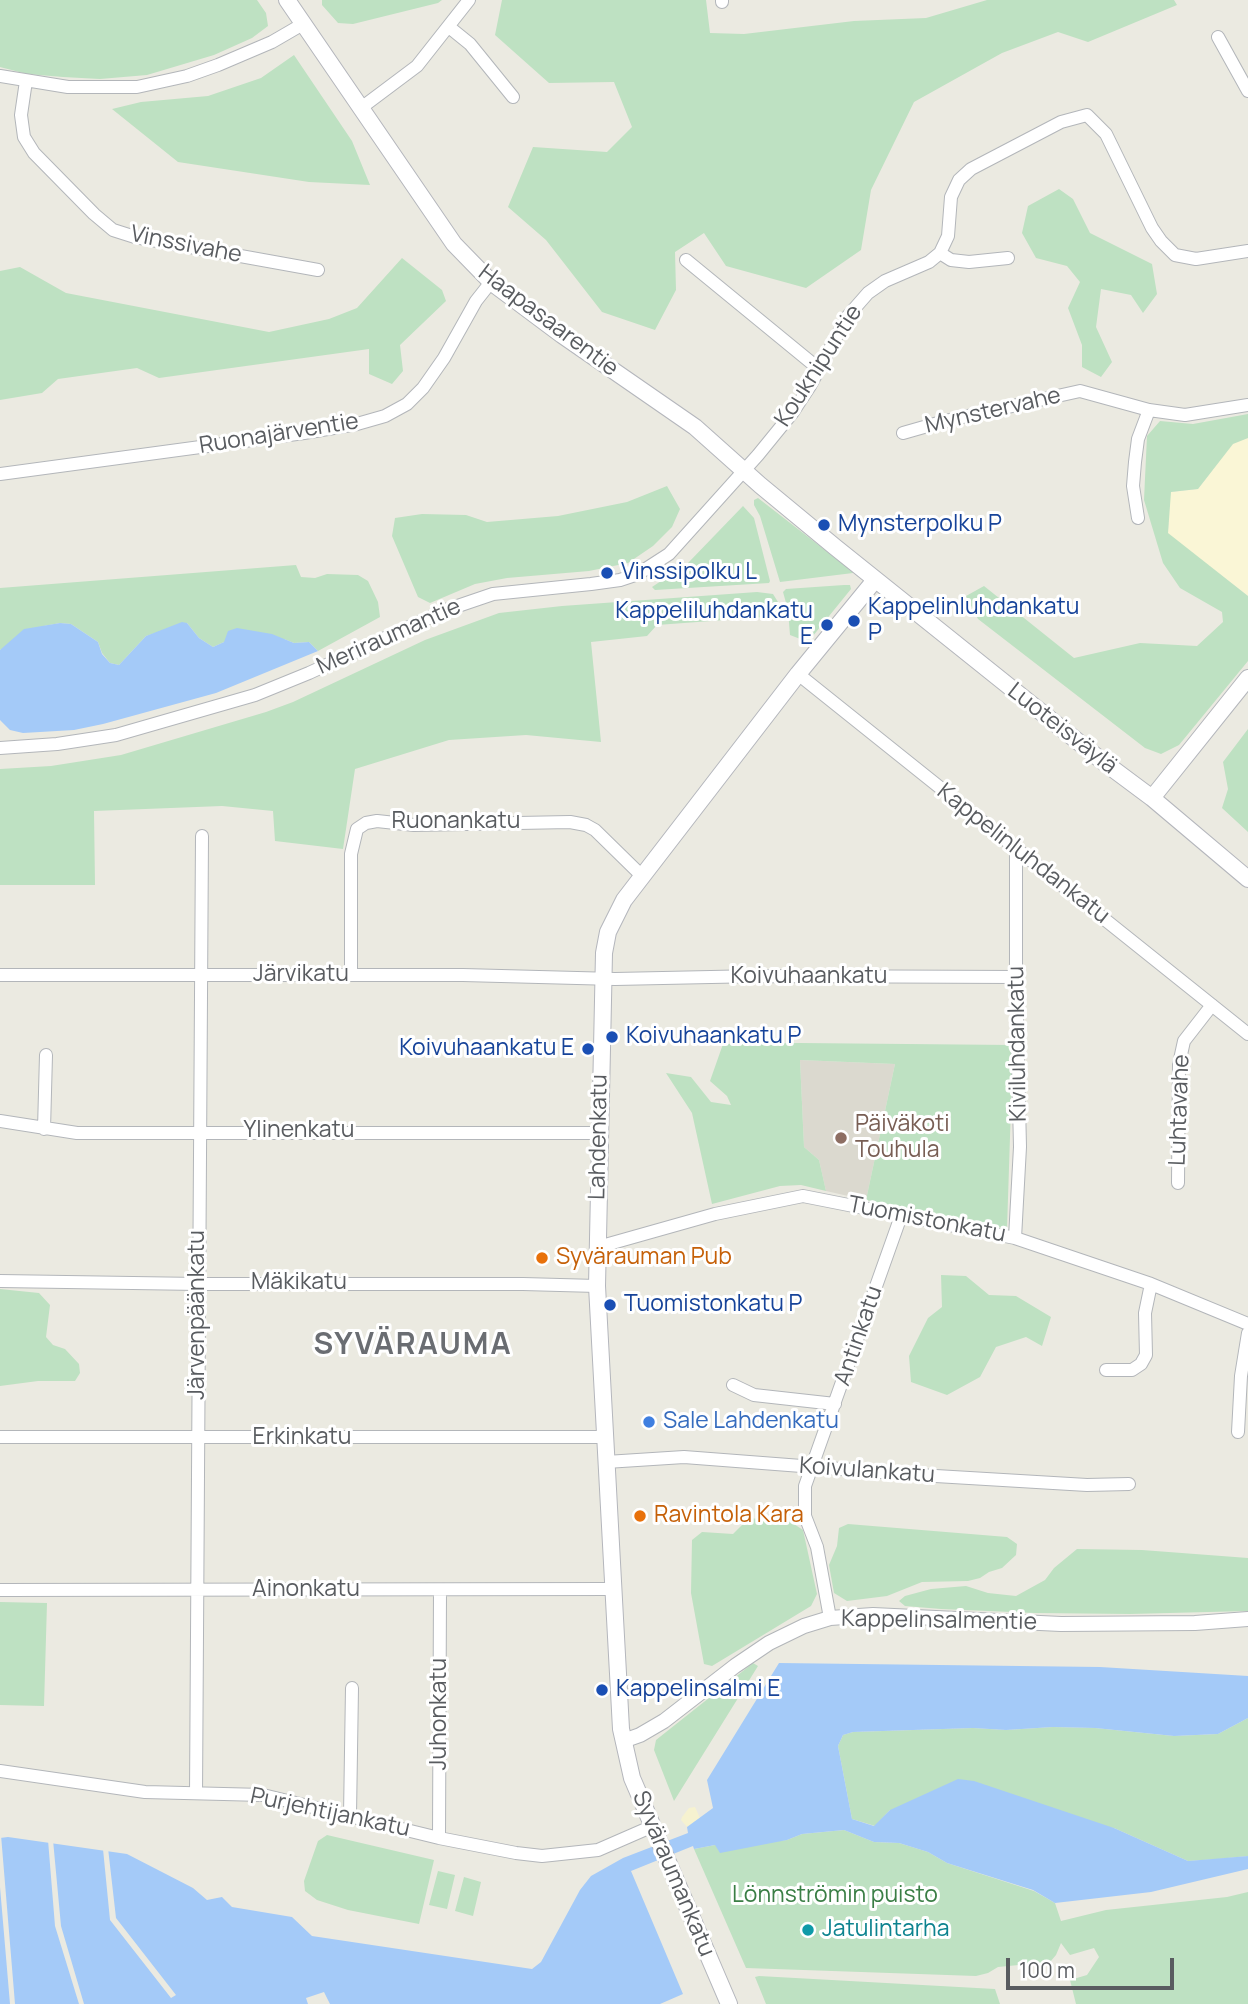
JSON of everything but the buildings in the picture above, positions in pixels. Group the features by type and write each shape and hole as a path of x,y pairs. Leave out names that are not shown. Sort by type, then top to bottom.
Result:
{"main road":[{"name":"Haapasaarentie","path":"287,0 454,244 491,282 695,427 875,580"},
{"name":"Lahdenkatu","path":"623,1741 612,1589 597,1286 603,978 608,932 620,906 642,876 798,674 875,580"},
{"name":"Luoteisväylä","path":"875,580 1152,798 1248,878"},
{"path":"1152,798 1248,678"},
{"name":"Syväraumankatu","path":"623,1741 632,1778 729,2004"}],"street":[{"path":"361,108 417,66 469,0"},
{"path":"0,76 68,87 136,87 187,76 245,55 303,24"},
{"path":"449,27 470,44 513,97"},
{"path":"1218,37 1248,90"},
{"name":"Vinssivahe","path":"26,81 21,116 24,137 34,153 113,230 135,237 318,270"},
{"path":"1008,258 969,262 951,260 940,253 948,236 951,197 959,180 971,169 1061,122 1075,116 1087,115 1106,134 1152,228 1175,255 1196,260 1248,251"},
{"name":"Kouknipuntie","path":"744,471 793,412 848,317 868,293 885,281 929,262 940,253"},
{"path":"686,260 819,369"},
{"name":"Ruonajärventie","path":"0,474 304,433 385,416 407,404 423,388 444,358 476,301 491,282"},
{"name":"Mynstervahe","path":"904,433 945,421 1080,391 1149,410 1185,415 1248,405"},
{"path":"1138,518 1133,486 1135,462 1139,439 1149,410"},
{"name":"Meriraumantie","path":"0,748 57,744 116,735 255,695 446,610 493,594 591,584 620,580 638,574 669,554 744,471"},
{"name":"Kappelinluhdankatu","path":"798,674 1248,1034"},
{"name":"Ruonankatu","path":"351,975 351,855 357,829 366,823 377,821 414,825 570,822 586,825 595,830 642,876"},
{"name":"Järvenpäänkatu","path":"196,1793 202,836"},
{"name":"Kiviluhdankatu","path":"1015,1238 1020,1147 1016,850"},
{"name":"Järvikatu","path":"0,975 603,978"},
{"name":"Koivuhaankatu","path":"603,978 1016,977"},
{"name":"Luhtavahe","path":"1178,1183 1181,1053 1184,1041 1212,1005"},
{"path":"44,1129 46,1055"},
{"name":"Ylinenkatu","path":"0,1121 77,1133 599,1133"},
{"name":"Tuomistonkatu","path":"598,1247 715,1214 803,1196 1015,1238 1151,1284 1248,1324"},
{"name":"Antinkatu","path":"830,1618 817,1547 805,1516 805,1486 901,1216"},
{"name":"Mäkikatu","path":"0,1281 597,1286"},
{"path":"1106,1370 1132,1370 1142,1364 1146,1355 1145,1313 1151,1284"},
{"path":"1238,1432 1241,1376 1248,1333"},
{"path":"733,1385 754,1395 835,1404"},
{"name":"Erkinkatu","path":"0,1437 604,1437"},
{"name":"Koivulankatu","path":"606,1462 684,1457 1087,1485 1129,1484"},
{"name":"Ainonkatu","path":"0,1590 612,1589"},
{"name":"Juhonkatu","path":"439,1838 440,1590"},
{"name":"Kappelinsalmentie","path":"623,1741 664,1721 769,1643 804,1626 830,1618 873,1615 1061,1624 1195,1623 1248,1619"},
{"path":"350,1815 352,1688"},
{"name":"Purjehtijankatu","path":"0,1771 145,1792 263,1795 439,1838 516,1853 573,1854 598,1850 655,1831"}],"shaded area":[{"path":"1248,438 1248,596 1168,534 1170,492 1198,489 1233,443"},
{"name":"Päiväkoti Touhula","path":"800,1060 895,1064 866,1200 826,1191 819,1160 804,1147"}],"green space":[{"path":"0,0 257,0 266,13 268,26 252,38 214,55 147,75 100,79 27,74 0,67"},
{"path":"322,0 442,0 353,24 338,23 322,5"},
{"path":"502,0 706,0 710,33 744,34 854,21 926,18 987,0 1174,0 1177,5 1088,42 1058,32 1002,53 914,102 871,190 861,250 806,288 726,266 704,233 675,252 676,290 655,330 602,312 546,240 508,207 533,147 607,152 632,127 614,82 549,83 495,35"},
{"path":"294,55 352,141 370,185 309,182 178,162 112,109 141,102 208,96 261,78"},
{"path":"1059,189 1073,199 1090,233 1152,264 1157,294 1143,313 1131,295 1101,289 1096,327 1112,362 1101,377 1082,367 1082,345 1068,308 1080,282 1067,266 1036,258 1022,233 1028,206"},
{"path":"402,258 442,290 446,301 400,345 403,371 392,384 369,374 369,349 159,378 137,368 58,379 42,393 0,400 0,271 20,267 66,293 269,332 329,319 357,308"},
{"path":"1248,414 1248,438 1233,444 1198,489 1171,492 1168,533 1248,596 1248,661 1179,745 1161,754 1145,748 978,619 966,596 984,586 1074,658 1140,643 1197,646 1223,622 1222,612 1180,588 1163,563 1144,500 1147,436 1160,421 1193,424"},
{"path":"667,486 680,509 672,527 653,546 628,563 589,571 507,578 475,584 430,603 418,597 392,536 395,518 422,514 466,515 487,522 558,516 627,502"},
{"path":"758,498 853,573 780,582 760,516 754,505 754,500"},
{"path":"743,506 754,518 769,583 655,590 652,587 688,563"},
{"path":"296,565 301,577 358,575 368,581 378,602 380,617 318,651 309,642 294,643 284,639 224,642 213,647 199,638 187,623 146,636 119,665 110,663 98,642 71,624 44,626 0,650 0,588"},
{"path":"850,585 851,589 808,642 790,635 783,592 786,589"},
{"path":"757,592 773,594 778,602 779,616 657,625 647,636 591,642 601,742 526,735 449,740 355,769 343,849 275,841 273,811 222,806 94,811 95,885 0,885 0,769 51,766 121,755 266,712 425,640 499,613"},
{"path":"1248,729 1248,832 1222,808 1228,789 1223,762"},
{"path":"723,1044 1013,1045 1007,1229 866,1200 895,1064 800,1060 804,1147 819,1160 826,1191 801,1185 780,1186 712,1204 692,1113 666,1073 691,1077 711,1102 731,1105 727,1096 710,1081"},
{"path":"941,1275 966,1276 989,1295 1016,1296 1051,1317 1042,1346 1026,1337 996,1347 980,1377 947,1395 911,1382 909,1356 928,1318 942,1307"},
{"path":"0,1289 39,1293 50,1305 46,1337 53,1345 65,1349 79,1364 80,1373 75,1381 38,1381 0,1386"},
{"path":"749,1518 791,1522 803,1530 817,1594 811,1606 712,1666 704,1664 691,1593 692,1540 702,1532 733,1534"},
{"path":"848,1524 1007,1537 1017,1544 1016,1555 1002,1568 980,1578 968,1581 922,1582 887,1596 847,1601 834,1593 829,1565 837,1546 839,1528"},
{"path":"1077,1549 1142,1550 1248,1558 1248,1611 1035,1613 905,1606 899,1601 905,1596 931,1589 966,1586 988,1593 1016,1596 1045,1580 1054,1568"},
{"path":"0,1602 47,1603 44,1706 0,1705"},
{"path":"753,1663 758,1666 674,1801 654,1750 656,1740"},
{"path":"1248,1718 1248,1856 1218,1859 1188,1861 1114,1828 890,1810 875,1826 852,1819 838,1746 843,1735 853,1732 973,1728 1095,1728 1174,1736 1218,1734"},
{"name":"Lönnströmin puisto","path":"844,1830 874,1842 899,1843 928,1852 947,1863 1034,1891 1055,1903 1061,1921 1106,1910 1227,1897 1248,1892 1248,2004 1076,2004 1070,1980 1087,1975 1099,1957 1094,1948 1070,1955 1061,1943 1050,1962 998,1967 976,1976 746,1968 694,1849 787,1840 802,1834"},
{"path":"327,1835 434,1860 419,1924 348,1910 317,1900 305,1891 304,1881 318,1841"},
{"path":"438,1871 455,1875 447,1909 429,1905"},
{"path":"464,1877 481,1882 473,1916 455,1911"},
{"path":"755,1977 995,1989 1000,2004 766,2004"}],"sand":[{"path":"695,1807 700,1818 687,1827 681,1820 682,1817 689,1808"}],"water":[{"path":"182,622 187,623 199,638 213,647 224,642 228,631 237,628 272,634 294,643 309,642 318,651 216,693 103,724 74,730 23,733 10,730 0,720 0,650 24,629 60,623 71,624 98,642 102,654 110,663 119,665 146,636"},
{"path":"779,1663 1100,1667 1248,1676 1248,1718 1218,1734 1174,1736 1095,1728 973,1728 853,1732 843,1735 838,1746 852,1819 874,1826 890,1810 958,1779 974,1781 1114,1828 1188,1861 1248,1856 1248,1869 1151,1892 1055,1903 1033,1890 947,1863 928,1852 899,1843 874,1842 844,1830 802,1834 787,1840 720,1853 715,1845 694,1849 693,1846 631,1871 683,1994 660,2004 330,2004 324,1992 306,1998 308,2004 0,2004 0,1838 8,1837 127,1854 193,1888 207,1900 222,1897 232,1907 292,1917 312,1936 532,1969 541,1962 580,1890 591,1876 623,1858 688,1833 687,1827 713,1808 707,1780"}],"pier":[{"path":"0,1835 15,2004 10,2004 0,1887"},
{"path":"48,1840 53,1840 61,1926 84,2004 79,2004 55,1926"},
{"path":"108,1848 116,1918 176,1995 171,1998 110,1920 103,1849"}],"place":[{"name":"Mynsterpolku P","path":"824,525"},
{"name":"Vinssipolku L","path":"607,573"},
{"name":"Kappelinluhdankatu P","path":"854,621"},
{"name":"Kappeliluhdankatu E","path":"827,625"},
{"name":"Koivuhaankatu P","path":"612,1037"},
{"name":"Koivuhaankatu E","path":"588,1049"},
{"name":"Päiväkoti Touhula","path":"841,1138"},
{"name":"Syvärauman Pub","path":"542,1258"},
{"name":"Tuomistonkatu P","path":"610,1305"},
{"name":"Sale Lahdenkatu","path":"649,1422"},
{"name":"Ravintola Kara","path":"640,1516"},
{"name":"Kappelinsalmi E","path":"602,1690"},
{"name":"Jatulintarha","path":"808,1930"}],"district":[{"name":"SYVÄRAUMA","path":"413,1346"}]}
